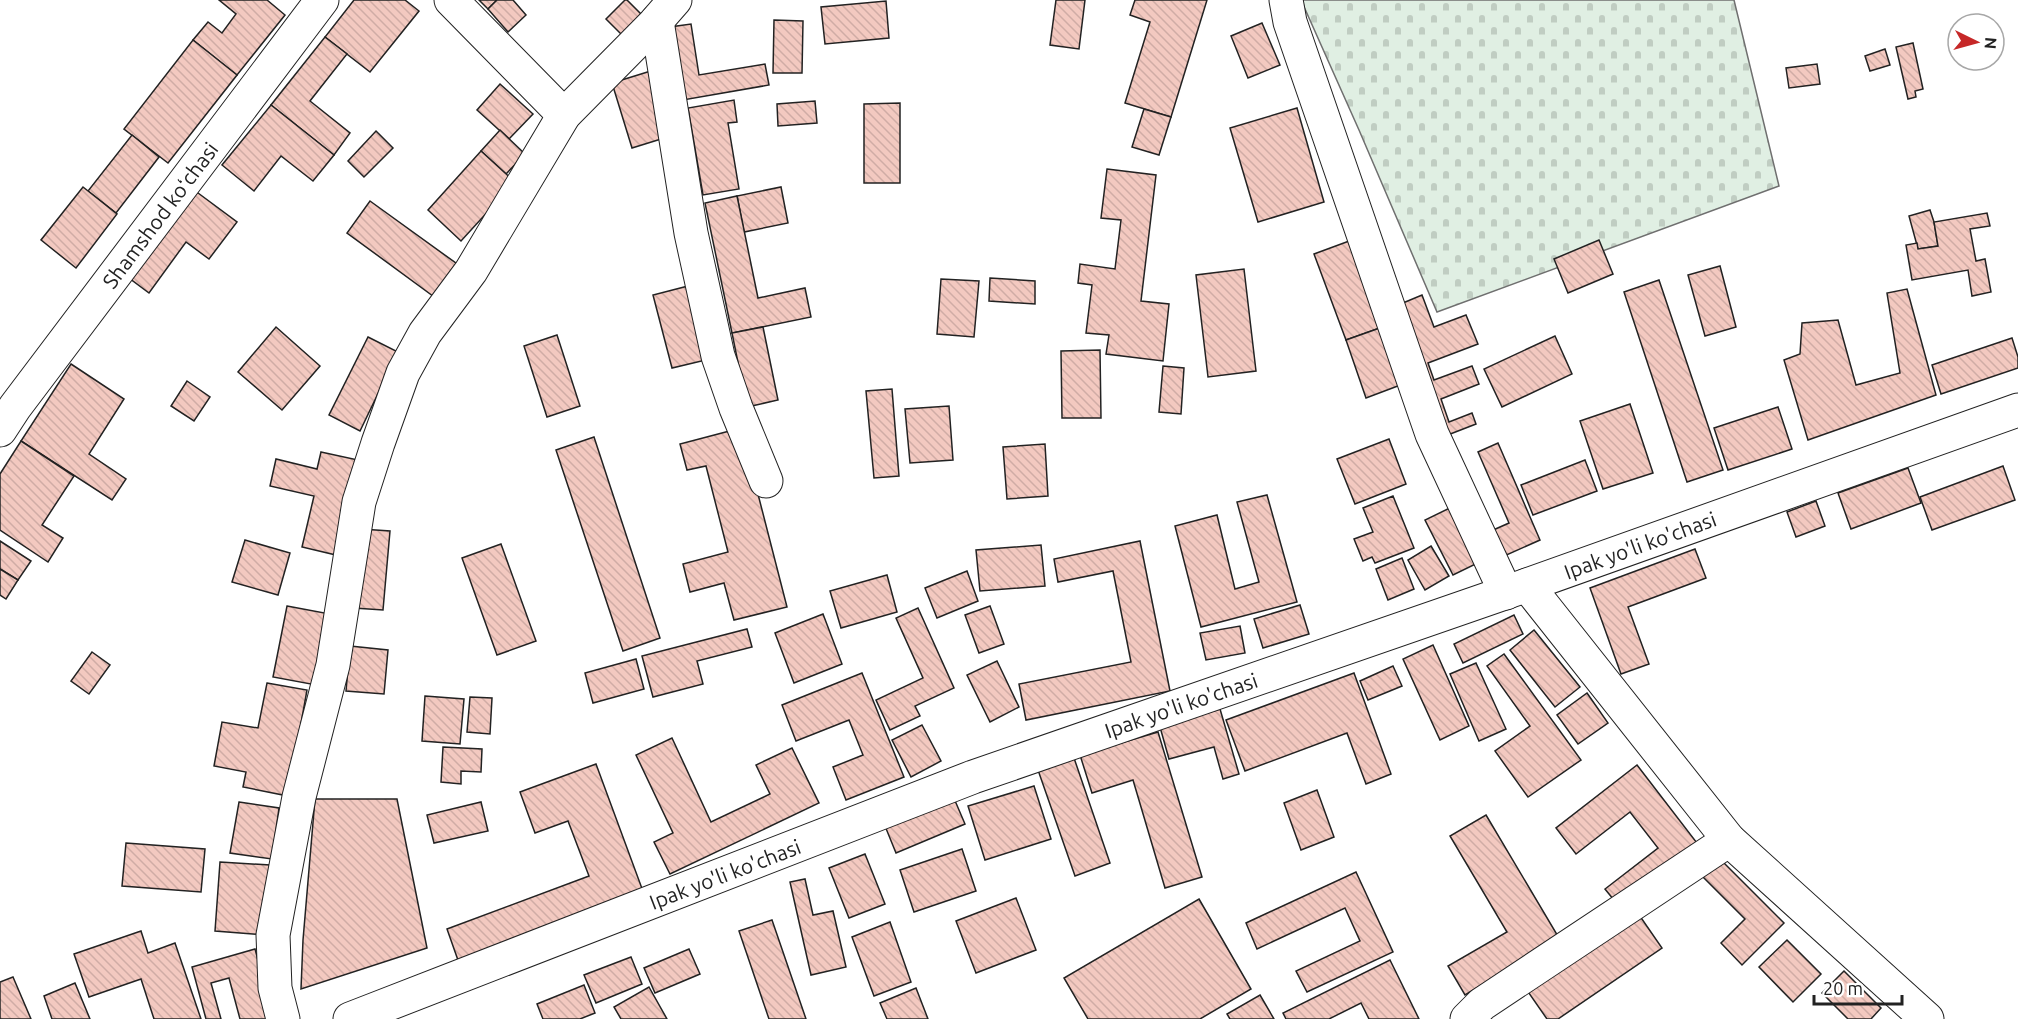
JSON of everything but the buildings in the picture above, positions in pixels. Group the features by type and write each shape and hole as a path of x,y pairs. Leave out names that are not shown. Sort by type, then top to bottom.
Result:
{"street":[{"name":"Shamshod koʻchasi","path":"0,430 22,397 322,0"},
{"path":"451,0 564,115"},
{"path":"1286,0 1290,22 1432,434 1516,589 1729,840 1927,1019"},
{"path":"283,1019 275,988 273,935 299,796 333,665 362,493 403,373 425,333 471,271 564,115 666,11"},
{"path":"666,11 691,233 718,356 736,408 766,481"},
{"name":"Ipak yo'li ko'chasi","path":"350,1019 973,777 1516,589 2018,410"},
{"path":"1467,1019 1482,1004 1729,840"}],"green space":[{"path":"1301,0 1734,0 1779,186 1437,312"}]}
